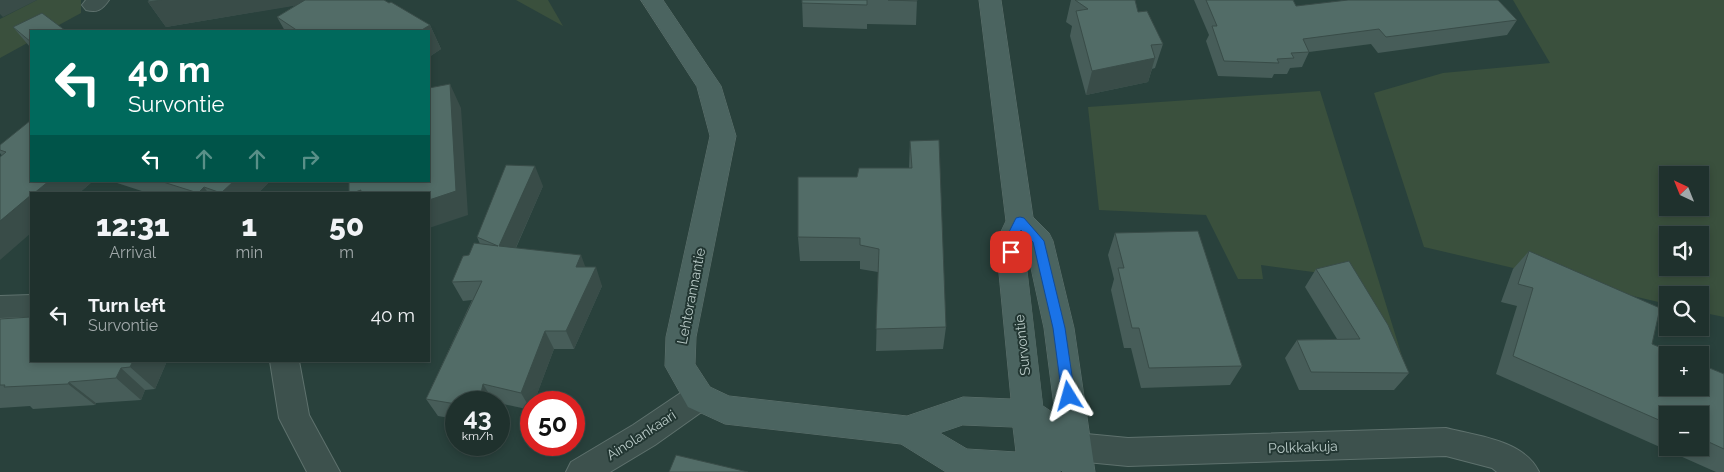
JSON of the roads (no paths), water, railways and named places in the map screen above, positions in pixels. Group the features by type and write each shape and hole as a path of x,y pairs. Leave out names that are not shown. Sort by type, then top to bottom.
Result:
{"street":[{"name":"Lehtorannantie","path":"652,0 709,86 723,136 682,337 680,366 700,397 725,410 906,430 963,411 1028,414"},
{"path":"990,0 1020,221 1038,241 1059,328 1078,460"},
{"name":"Survontie","path":"1020,221 1010,242 1034,470"},
{"path":"0,308 30,306"},
{"path":"284,362 294,418 324,472"},
{"name":"Ainolankaari","path":"582,472 644,435 700,397"},
{"path":"1028,414 1078,460"},
{"name":"Lehtorannantie","path":"906,430 962,464 1034,470 1078,460"},
{"name":"Polkkakuja","path":"1078,460 1128,452 1446,442 1500,456 1523,472"}]}
